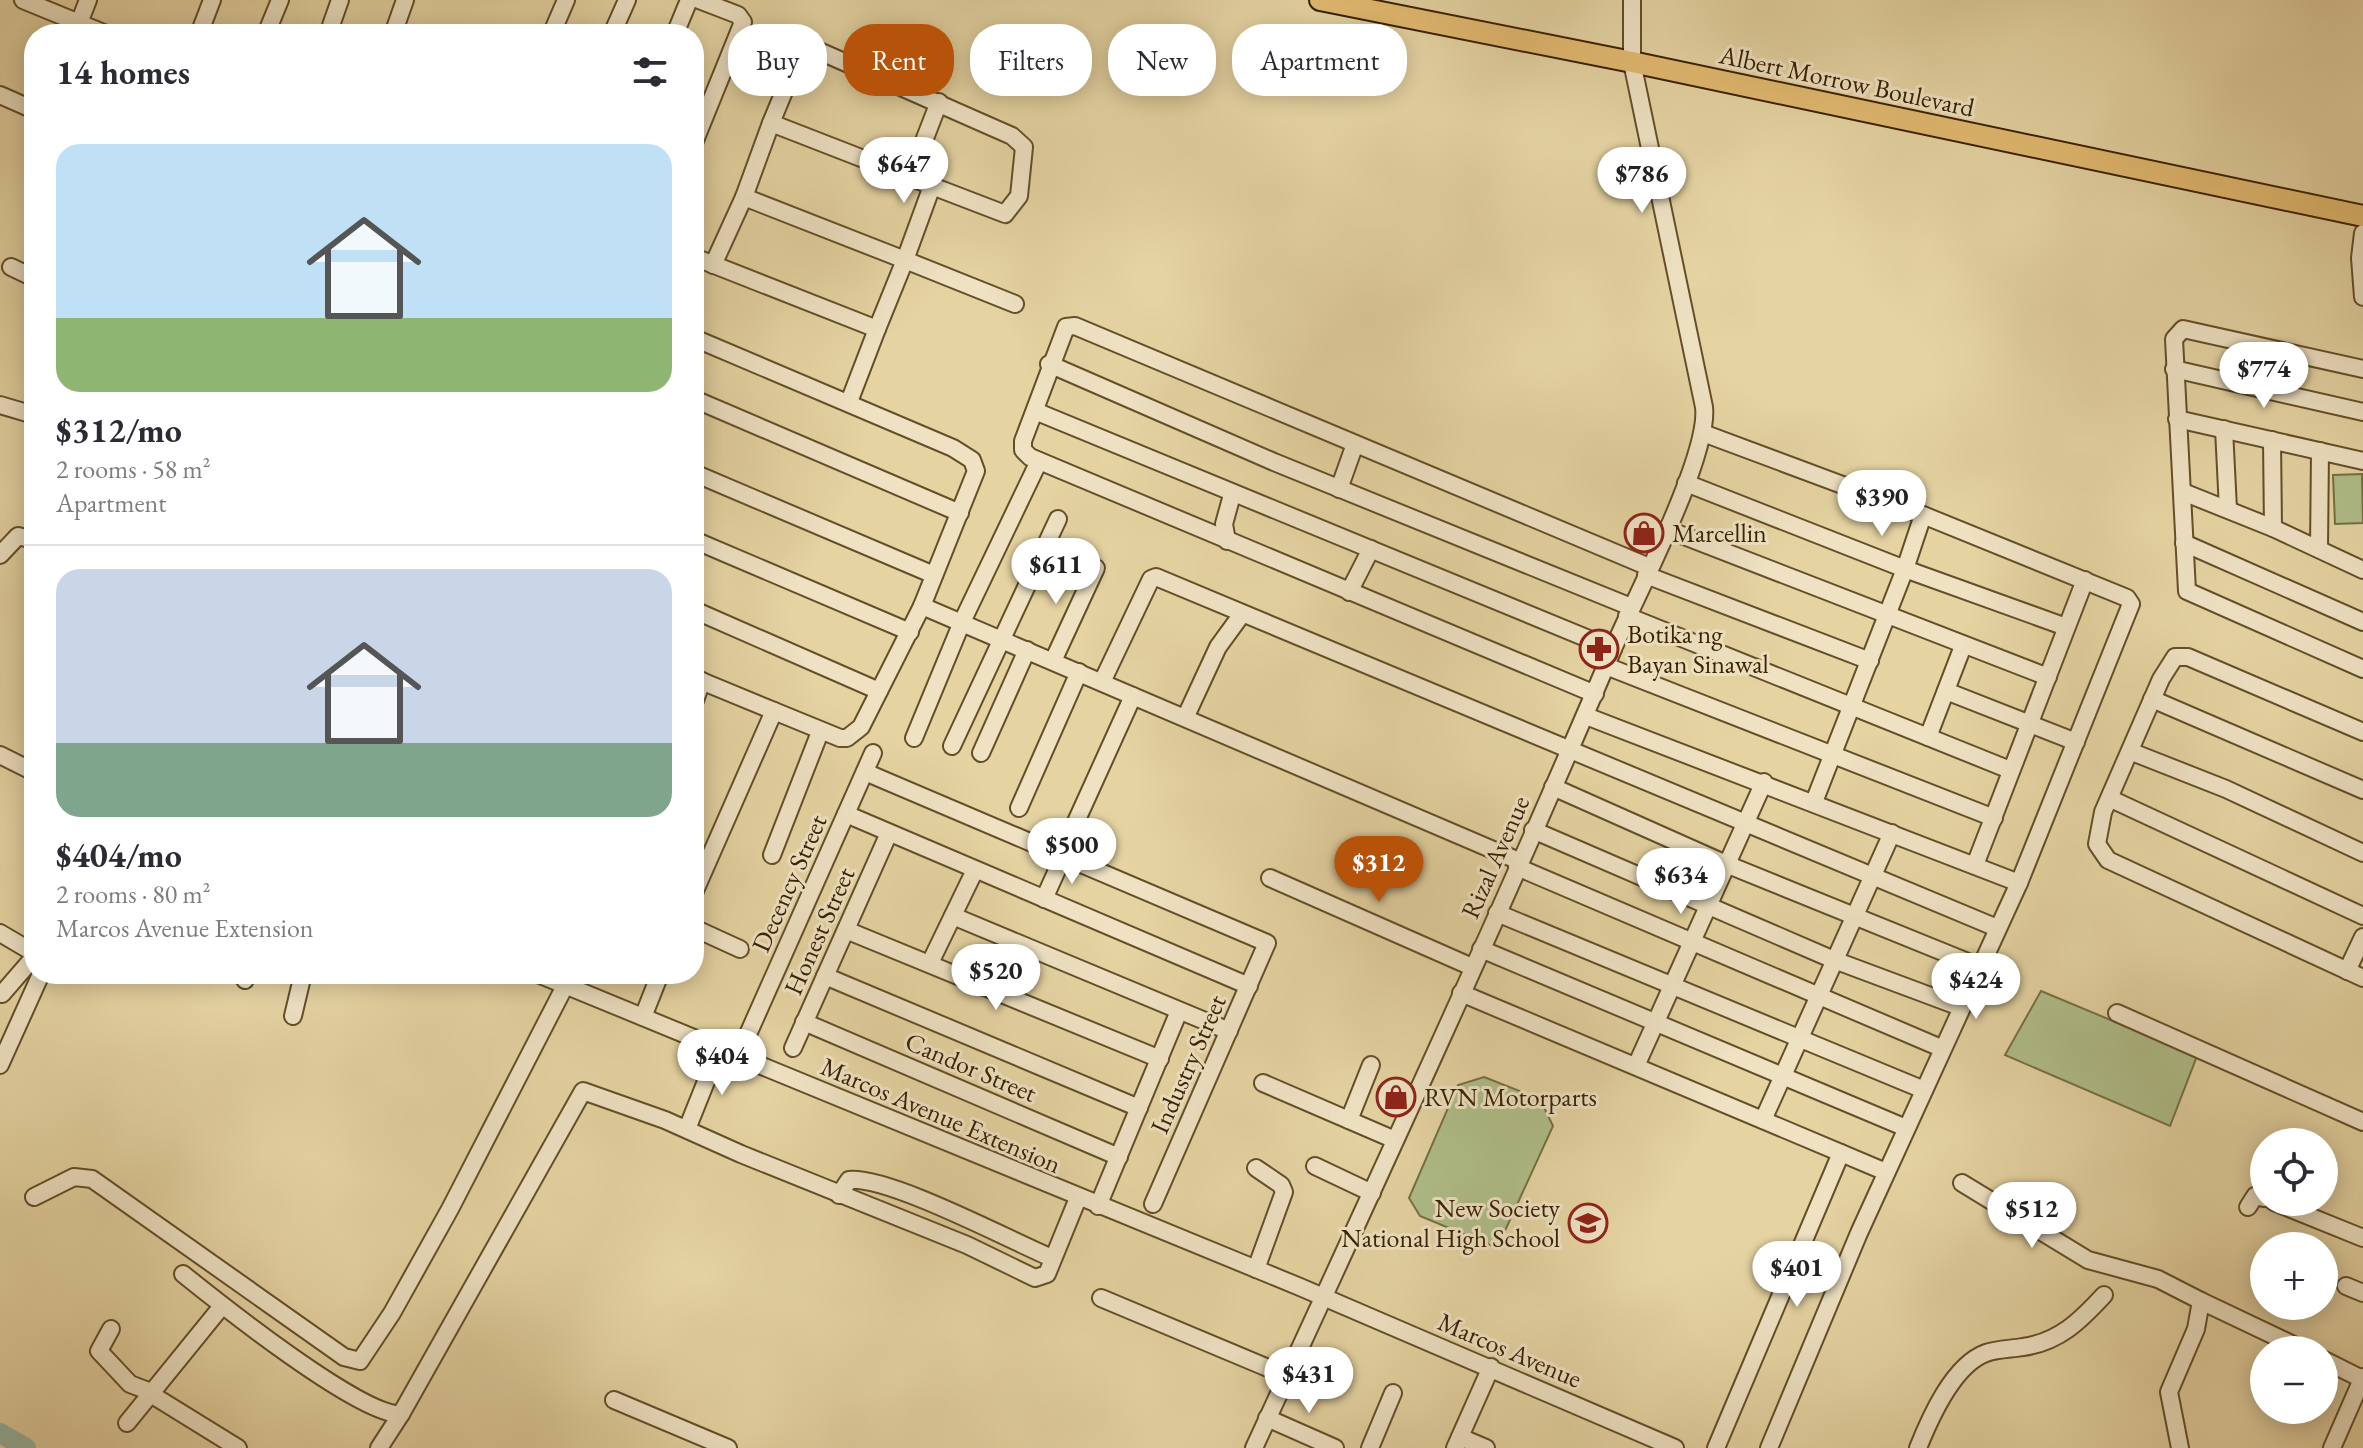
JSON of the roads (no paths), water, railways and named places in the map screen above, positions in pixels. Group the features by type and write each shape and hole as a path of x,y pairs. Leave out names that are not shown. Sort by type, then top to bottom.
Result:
{"main road":[{"name":"Albert Morrow Boulevard","path":"1320,0 1632,62 2363,216"}],"street":[{"path":"23,0 79,23 88,0"},
{"path":"203,24 212,0"},
{"path":"270,24 280,0"},
{"path":"332,24 340,0"},
{"path":"397,24 405,0"},
{"path":"556,24 566,0"},
{"path":"616,24 627,0"},
{"path":"679,24 689,0"},
{"path":"699,0 738,15 743,22 704,118"},
{"path":"1632,0 1632,62 1704,407 1703,433 1923,515 2085,580 2127,598 2131,604 2019,883 1886,1172 1769,1448"},
{"path":"713,265 744,197 771,123 800,53 810,47 1016,138 1025,152 1019,196 1005,214 771,123"},
{"path":"0,95 24,106"},
{"path":"910,177 939,102"},
{"path":"849,402 932,186"},
{"path":"744,197 1015,304"},
{"path":"2363,233 2360,258 2363,297"},
{"path":"704,261 877,329"},
{"path":"11,267 24,273"},
{"path":"1595,694 1027,455 1022,447 1063,331 1075,326 1647,571 1870,661"},
{"path":"2363,369 2183,329 2174,339 2186,589 2192,595 2363,669"},
{"path":"704,342 953,448 972,460 975,478 910,632 857,732 847,738 820,732 704,682"},
{"path":"1049,364 1629,612 2010,770"},
{"path":"2174,369 2363,412"},
{"path":"704,403 960,513"},
{"path":"0,405 24,412"},
{"path":"1035,411 1232,495 1613,649"},
{"path":"2177,419 2363,461"},
{"path":"2224,429 2228,509"},
{"name":"Rizal Avenue","path":"1254,1448 1326,1298 1586,716 1686,483 1703,433"},
{"path":"2272,440 2273,528"},
{"path":"1339,489 1355,444"},
{"path":"2319,549 2320,451"},
{"path":"914,738 962,622 1039,461"},
{"path":"704,477 934,575"},
{"path":"1686,483 1905,569 2066,627"},
{"path":"2183,492 2273,528 2363,570"},
{"path":"1227,541 1224,524 1232,495"},
{"path":"1814,802 1887,617 1923,515"},
{"path":"952,746 1058,519"},
{"path":"1666,529 2048,677"},
{"path":"0,555 18,536 24,538"},
{"path":"2184,543 2363,622"},
{"path":"704,544 910,632"},
{"path":"1349,592 1371,549"},
{"path":"1053,661 1096,568"},
{"path":"1102,682 1153,578 1997,928"},
{"path":"1975,865 2085,580"},
{"path":"922,606 1186,716 1941,1048"},
{"path":"704,614 879,691"},
{"path":"1186,716 1218,647 1242,614"},
{"path":"1928,737 1963,646"},
{"path":"981,753 1027,650"},
{"path":"2363,732 2188,657 2170,661 2097,832 2097,844 2108,860 2363,978"},
{"path":"1606,666 1994,818"},
{"path":"1019,808 1079,672"},
{"path":"1946,691 2076,742"},
{"path":"1075,824 1133,696"},
{"path":"2152,699 2363,790"},
{"path":"704,870 774,711"},
{"path":"1586,716 1764,782 2019,883"},
{"path":"772,855 820,732"},
{"path":"2132,752 2226,789 2363,853"},
{"name":"Decency Street","path":"749,1032 873,753"},
{"path":"0,755 24,767"},
{"path":"865,772 1063,857 1044,899"},
{"path":"1636,1066 1764,782"},
{"path":"1553,787 1726,864 1980,967"},
{"path":"2111,799 2363,916"},
{"path":"846,814 1249,986"},
{"path":"1533,830 1834,960 1960,1007"},
{"name":"Honest Street","path":"793,1048 889,833"},
{"path":"1763,1120 1892,833"},
{"name":"Industry Street","path":"1063,857 1267,943 1153,1204"},
{"path":"930,963 975,870"},
{"path":"1270,878 1472,967"},
{"path":"1497,913 1924,1090"},
{"path":"953,916 1229,1031"},
{"path":"846,930 1160,1059"},
{"path":"0,933 24,949"},
{"path":"704,933 740,949"},
{"path":"2347,971 2363,937"},
{"path":"1481,949 1906,1128"},
{"path":"2,994 24,967"},
{"path":"825,976 1139,1108"},
{"path":"0,1065 36,984"},
{"path":"293,1016 301,984"},
{"path":"34,1197 74,1177 92,1179 344,1357 360,1361 386,1324 450,1209 566,984"},
{"name":"Marcos Avenue Extension","path":"566,984 1326,1298"},
{"path":"643,1017 656,984"},
{"path":"1461,993 1886,1172"},
{"path":"1098,1206 1179,1011"},
{"path":"2117,1013 2363,1122"},
{"name":"Candor Street","path":"804,1022 1119,1157"},
{"path":"687,1129 719,1049"},
{"path":"1349,1120 1371,1065"},
{"path":"1263,1083 1395,1140"},
{"path":"379,1448 580,1093 588,1091 687,1129 839,1195 967,1245 1035,1278 1045,1277 1078,1198"},
{"path":"1716,1448 1841,1153"},
{"path":"1315,1166 1372,1193"},
{"path":"1256,1168 1281,1185 1284,1192 1256,1269"},
{"path":"839,1195 849,1180 879,1185 919,1198 1052,1258"},
{"path":"1962,1183 2088,1260 2158,1279 2275,1336"},
{"path":"2309,1216 2363,1238"},
{"path":"183,1274 222,1306 367,1406 387,1414 401,1414"},
{"path":"2346,1286 2363,1293"},
{"path":"1918,1448 1957,1377 1973,1360 1985,1353 2045,1342 2062,1335 2104,1295"},
{"path":"1101,1298 1287,1376"},
{"name":"Marcos Avenue","path":"1326,1298 1491,1367 1665,1446"},
{"path":"2180,1448 2169,1392 2196,1329 2201,1301"},
{"path":"127,1423 222,1306"},
{"path":"111,1329 99,1351 130,1384 150,1392 238,1448"},
{"path":"1486,1448 1457,1442 1491,1367"},
{"path":"2332,1448 2362,1378 2338,1367"},
{"path":"1370,1448 1393,1393"},
{"path":"614,1400 728,1448"},
{"path":"1267,1418 1335,1448"}],"waterway":[{"path":"0,1433 26,1448"}],"place":[{"name":"Marcellin","path":"1644,533"},
{"name":"Botika ng Bayan Sinawal","path":"1599,649"},
{"name":"RVN Motorparts","path":"1396,1097"},
{"name":"New Society National High School","path":"1588,1223"}]}
